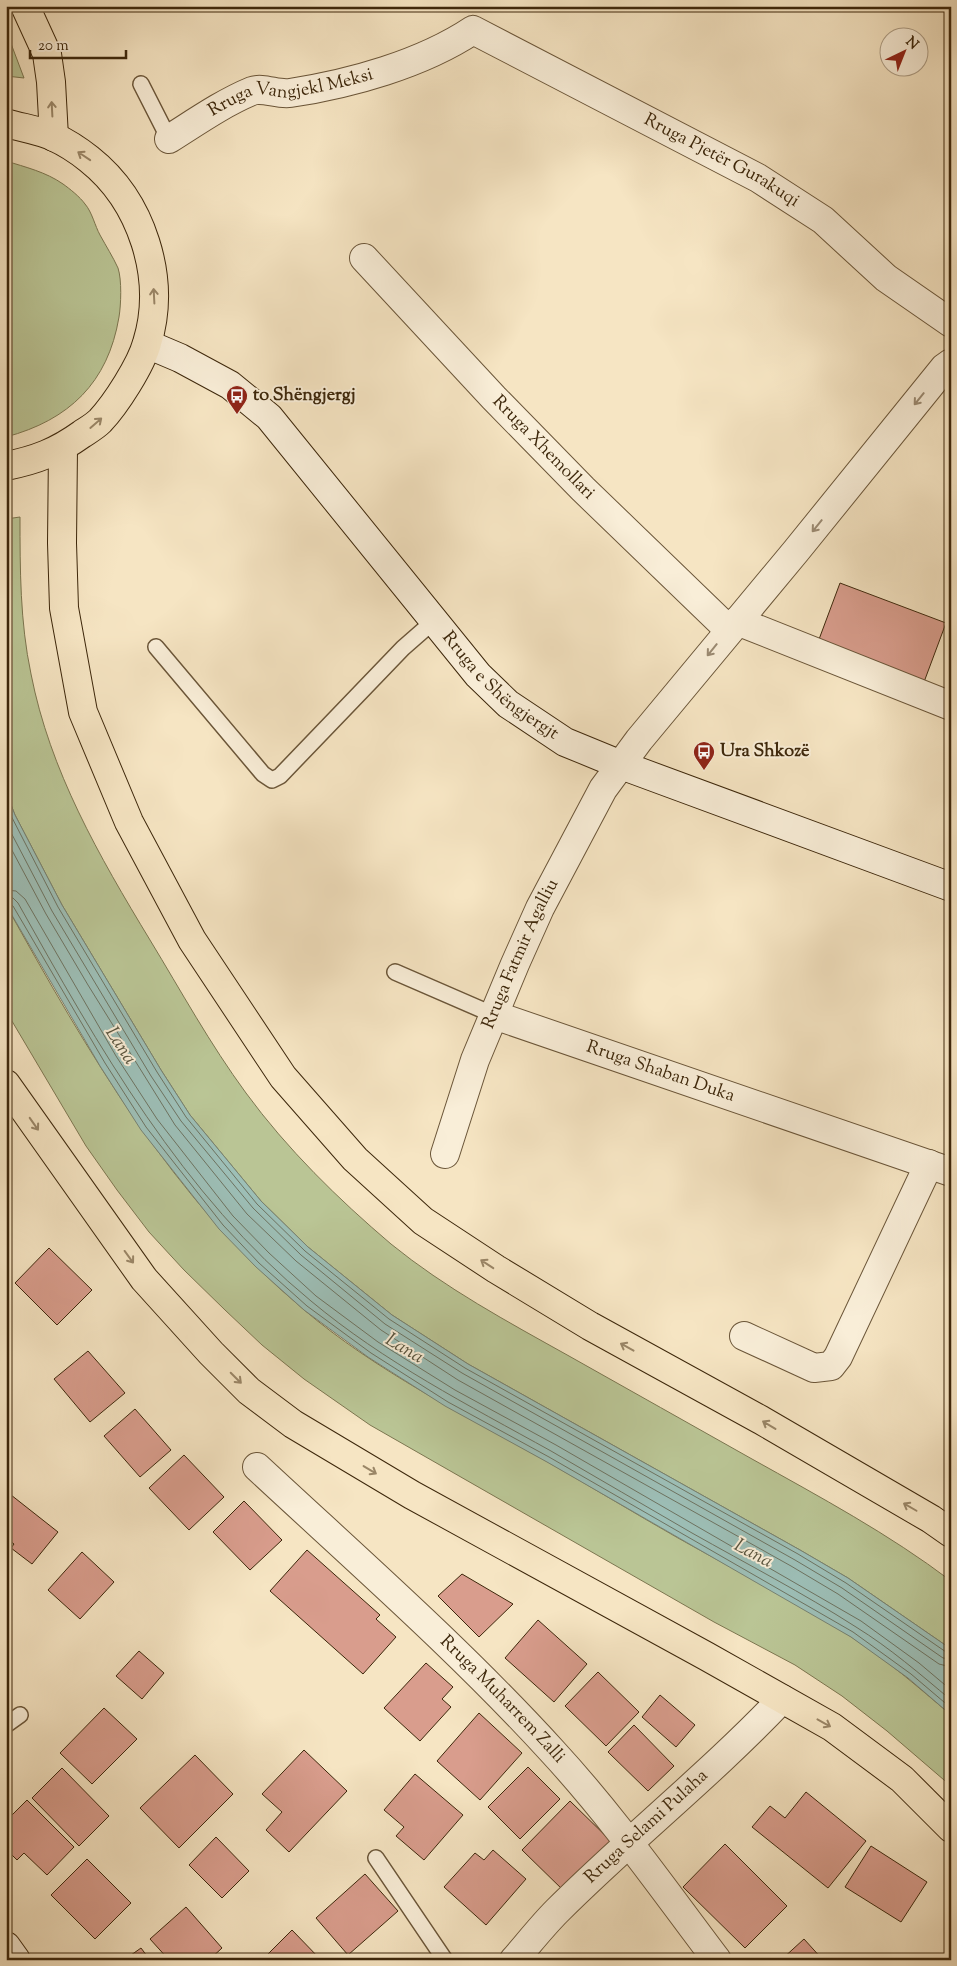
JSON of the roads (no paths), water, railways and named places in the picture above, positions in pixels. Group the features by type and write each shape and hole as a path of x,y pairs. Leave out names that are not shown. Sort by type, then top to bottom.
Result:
{"main road":[{"path":"24,6 47,54 51,82 54,137"},
{"path":"6,123 54,137 89,159 118,188 140,224 152,264 154,305 147,344 124,388 100,422 63,448 34,460 6,466"},
{"path":"63,448 62,543 64,608 83,712 129,822 192,940 283,1077 356,1159 423,1221 496,1269 590,1326 761,1420 951,1533"},
{"path":"6,1084 144,1279 211,1353 249,1391 293,1424 412,1495 832,1727 902,1780 951,1828"}],"street":[{"name":"Rruga Vangjekl Meksi","path":"169,139 219,108 254,90 288,94 361,78 421,57 454,42 473,30"},
{"name":"Rruga Pjetër Gurakuqi","path":"473,30 758,178 824,220 886,278 951,323"},
{"name":"Rruga Xhemollari","path":"364,258 494,398 583,489 733,625"},
{"name":"Rruga e Shëngjergjt","path":"147,344 180,358 230,385 269,418 478,675 508,704 549,733 565,742 621,765 951,887"},
{"path":"621,765 639,740 733,625 796,551 944,368 951,363"},
{"path":"733,625 951,706"},
{"name":"Rruga Fatmir Agalliu","path":"445,1154 475,1060 540,908 603,789 621,765"},
{"name":"Rruga Shaban Duka","path":"494,1015 940,1168 838,1357 831,1366 814,1368 744,1336"},
{"name":"Rruga Muharrem Zalli","path":"257,1467 476,1672 554,1753 628,1844 717,1960"},
{"name":"Rruga Selami Pulaha","path":"514,1960 556,1912 743,1740 782,1699"},
{"path":"6,1946 16,1960"}],"lane":[{"name":"Rruga Vangjekl Meksi","path":"141,84 169,139"},
{"path":"156,647 262,774 272,780 280,776 403,648 435,620"},
{"name":"Rruga Shaban Duka","path":"395,972 494,1015"},
{"path":"6,1725 20,1715"},
{"path":"376,1858 446,1960"}],"water":[{"name":"Lana","path":"6,792 15,815 62,905 190,1115 261,1201 308,1247 392,1315 468,1364 848,1578 951,1649 951,1715 908,1678 851,1637 547,1462 445,1406 368,1357 304,1310 256,1267 219,1229 141,1130 100,1066 6,905"}],"place":[{"name":"to Shëngjergj","path":"237,415"},
{"name":"Ura Shkozë","path":"704,771"}]}
